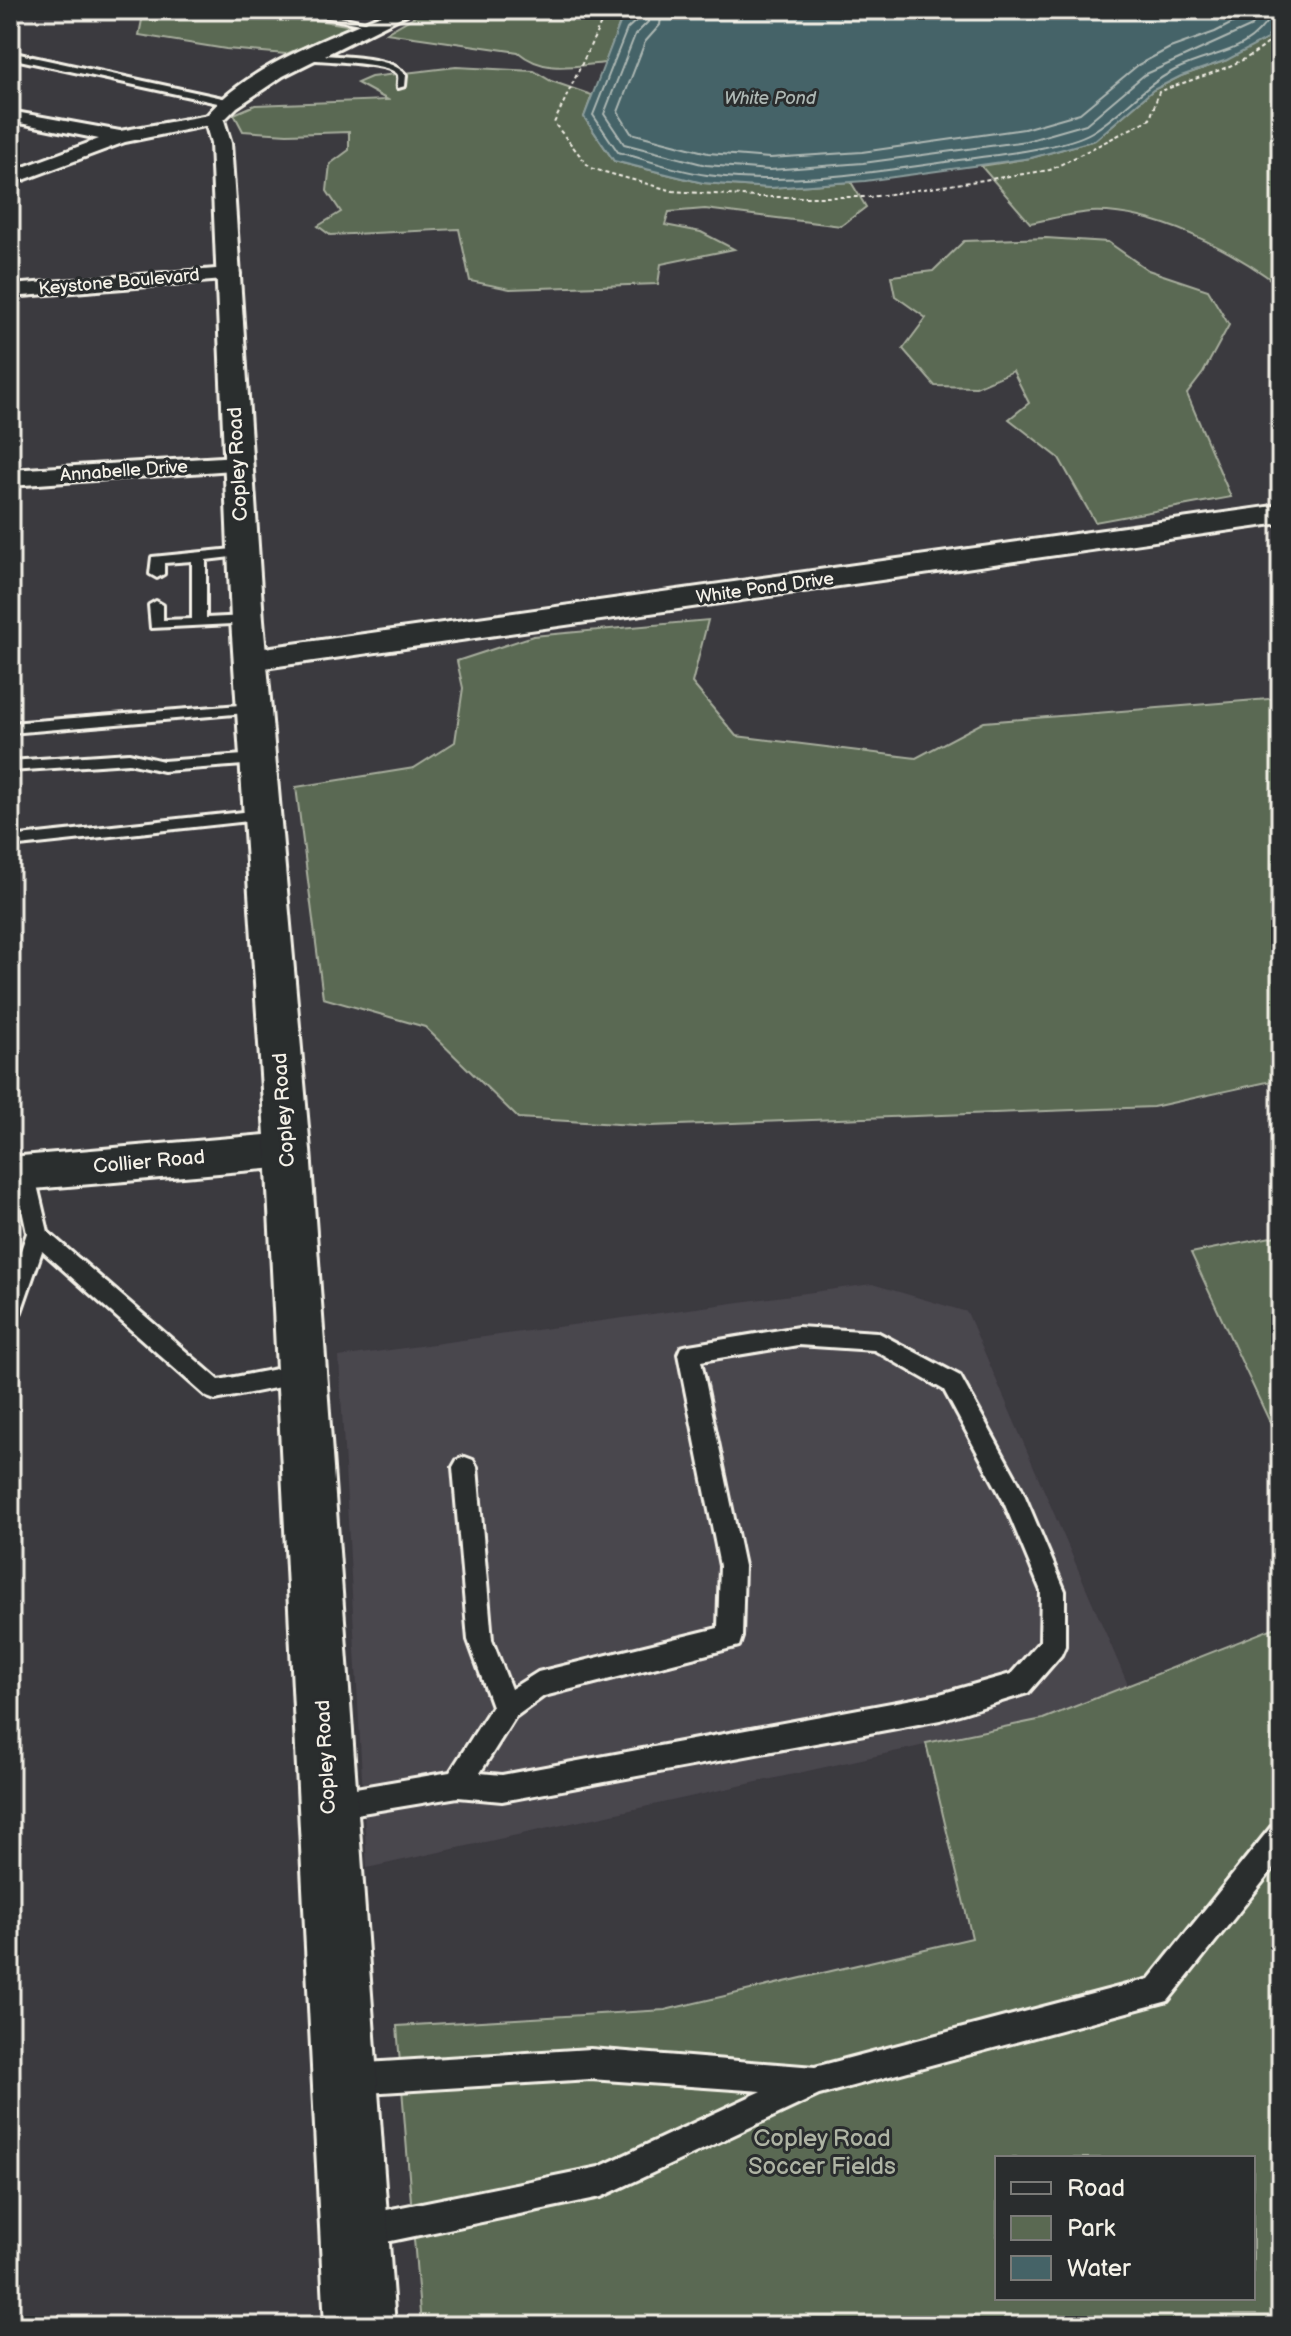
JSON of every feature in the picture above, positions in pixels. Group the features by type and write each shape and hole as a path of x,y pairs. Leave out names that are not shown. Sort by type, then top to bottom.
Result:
{"main road":[{"path":"220,110 264,78 391,17"},
{"name":"Copley Road","path":"220,110 248,640 288,1150 360,2326"},
{"name":"White Pond Drive","path":"248,640 1281,514"},
{"name":"Collier Road","path":"17,1173 288,1150"}],"street":[{"path":"10,179 120,137 220,110"},
{"path":"10,116 120,137"},
{"name":"Keystone Boulevard","path":"10,291 229,274"},
{"name":"Annabelle Drive","path":"10,478 238,464"}],"lane":[{"path":"292,10 391,17"},
{"path":"10,55 220,110"},
{"path":"306,57 388,65 402,75 401,86"},
{"path":"157,574 157,560 243,552"},
{"path":"199,556 199,623"},
{"path":"156,605 156,625 199,623 248,640"},
{"path":"10,728 253,709"},
{"path":"10,766 129,758 163,766 257,759"},
{"path":"10,842 262,815"},
{"path":"17,1173 38,1232 215,1390 302,1374"},
{"path":"10,1312 38,1232"},
{"path":"329,1806 458,1784 502,1788 940,1707 1019,1684 1052,1646 1053,1591 1013,1495 952,1383 877,1341 798,1336 689,1354 732,1566 730,1637 538,1685 506,1708 458,1784"},
{"path":"465,1467 480,1640 506,1708"},
{"path":"354,2232 601,2182 816,2081 1158,1991 1281,1837"},
{"path":"345,2079 590,2064 816,2081"}],"path":[{"path":"616,10 601,23 554,123 590,168 673,191 755,197 870,197 1050,170 1150,119 1159,92 1189,78 1236,63 1276,40 1281,30"}],"shaded area":[{"path":"872,1284 967,1312 1128,1685 1043,1719 367,1868 339,1357"}],"green space":[{"path":"144,10 317,10 298,17 352,26 286,54 226,49 139,35"},
{"path":"426,10 636,10 620,23 605,63 559,67 538,63 518,52 386,33"},
{"path":"1277,10 1281,10 1281,287 1216,246 1140,217 1090,212 1030,223 981,166 1031,158 1095,140 1153,90 1181,76 1227,60 1279,17"},
{"path":"456,67 534,71 551,81 592,95 584,117 614,161 703,183 770,188 851,182 866,207 841,226 705,209 669,212 665,225 701,232 734,249 661,264 658,284 510,289 470,281 459,229 330,235 318,226 341,212 327,191 330,164 349,150 349,132 287,134 243,131 234,114 255,105 388,100 357,83 371,77"},
{"path":"1046,238 1108,242 1148,270 1208,290 1229,325 1203,373 1187,394 1231,497 1095,522 1059,458 1009,419 1029,403 1013,371 976,387 935,386 903,349 926,318 895,296 891,276 933,271 964,241"},
{"path":"708,620 692,683 736,736 916,758 984,722 1281,698 1281,1079 1153,1107 651,1126 518,1118 425,1027 323,998 296,787 414,768 455,742 463,688 457,661 533,636"},
{"path":"1281,1235 1281,1446 1191,1253"},
{"name":"Copley Road Soccer Fields","path":"1281,1625 1281,2326 421,2326 397,2026 665,2010 972,1938 926,1743 1043,1719"}],"water":[{"name":"White Pond","path":"636,10 1277,10 1279,16 1267,39 1227,60 1181,76 1153,90 1095,140 1031,158 865,181 770,188 703,183 614,161 584,117 620,23"}]}
